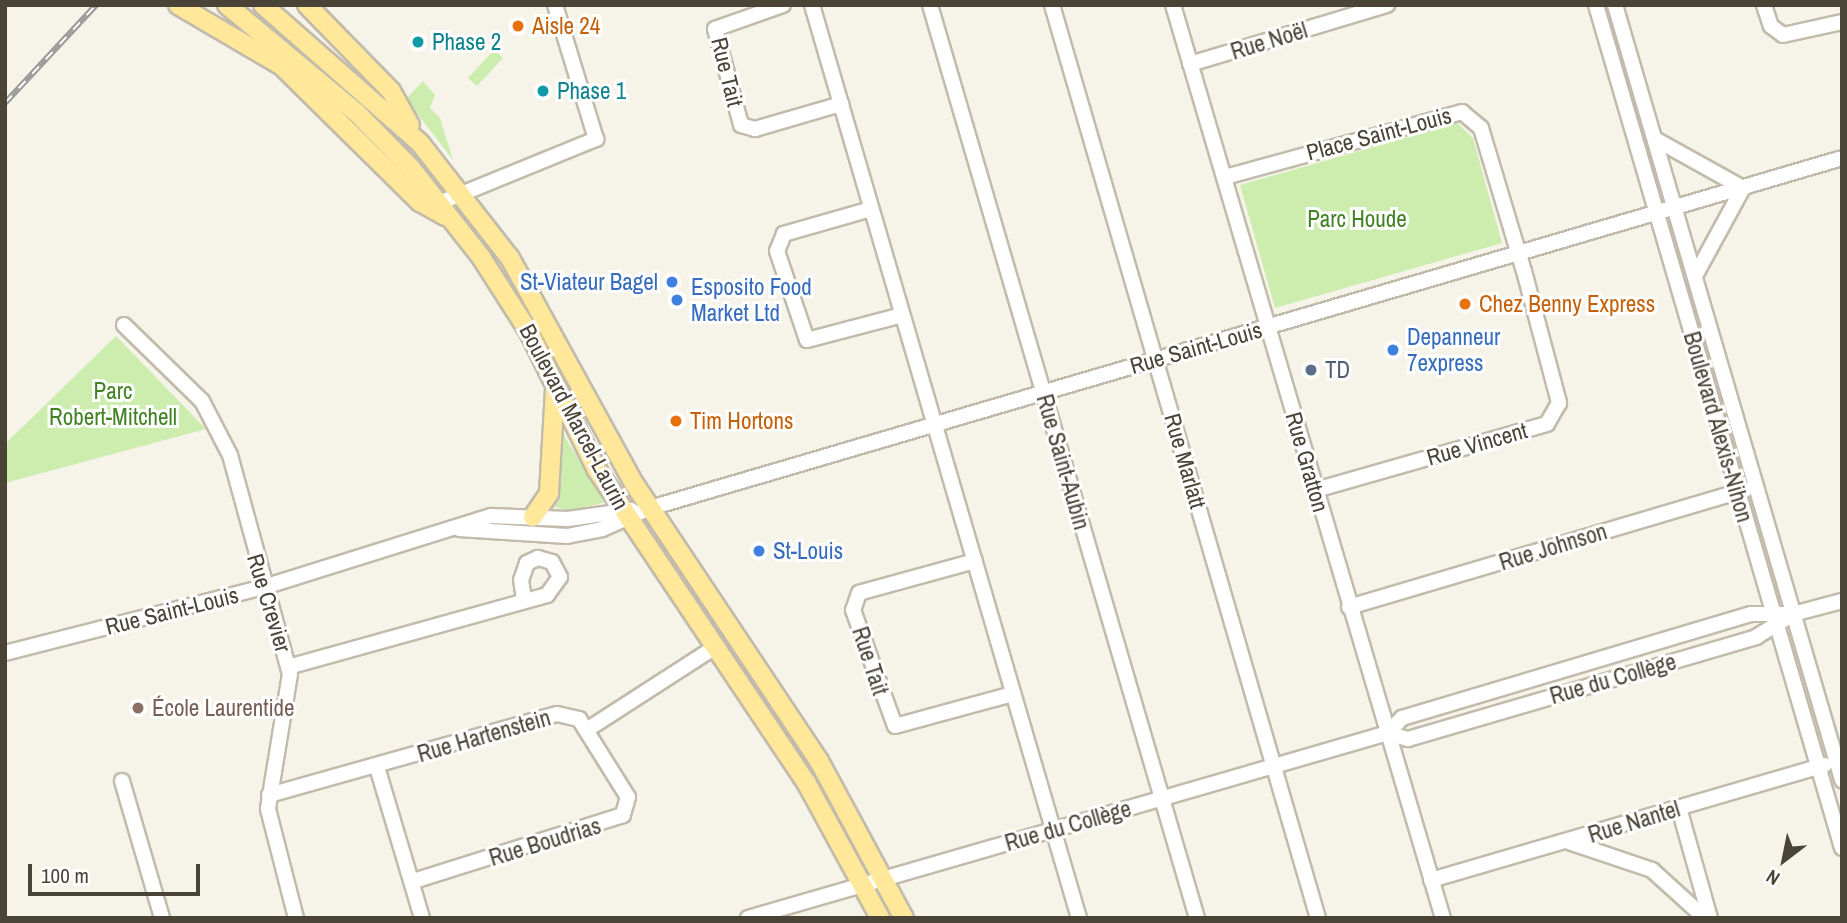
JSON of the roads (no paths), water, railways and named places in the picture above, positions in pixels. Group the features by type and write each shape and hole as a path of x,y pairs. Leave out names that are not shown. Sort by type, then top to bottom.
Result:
{"main road":[{"path":"178,5 282,66 420,202 452,219"},
{"name":"Boulevard Marcel-Laurin","path":"227,5 356,112 452,219 512,303 626,515 800,772 880,918"},
{"name":"Boulevard Marcel-Laurin","path":"263,5 420,144 460,192 537,299 650,508 820,761 886,878 904,918"},
{"path":"307,5 391,91 420,144"},
{"path":"533,517 549,493 555,386"}],"street":[{"path":"439,203 460,192 596,138 555,5"},
{"name":"Rue Tait","path":"783,5 715,29 741,125 755,129 841,104"},
{"path":"811,5 1079,918"},
{"name":"Rue Saint-Aubin","path":"930,5 1197,918"},
{"name":"Rue Marlatt","path":"1052,5 1318,918"},
{"name":"Rue Gratton","path":"1173,5 1443,918"},
{"name":"Rue Noël","path":"1191,64 1387,5"},
{"name":"Boulevard Alexis-Nihon","path":"1596,5 1842,848"},
{"name":"Boulevard Alexis-Nihon","path":"1615,5 1842,780"},
{"path":"1765,5 1771,26 1797,36 1842,22"},
{"name":"Place Saint-Louis","path":"1225,177 1462,112 1481,128 1519,254"},
{"path":"1655,139 1743,188 1695,276"},
{"name":"Rue Saint-Louis","path":"459,529 567,536 626,515 1842,158"},
{"path":"872,209 785,234 777,251 807,340 902,314"},
{"name":"Rue Vincent","path":"1315,491 1547,424 1555,415 1559,402 1519,254"},
{"name":"Rue Crevier","path":"124,325 193,391 219,427 288,667 290,689 269,795 268,820 296,918"},
{"name":"Rue Johnson","path":"1349,607 1756,487"},
{"name":"Rue Saint-Louis","path":"5,653 264,587 459,529 491,516 568,519 626,515"},
{"name":"Rue Tait","path":"975,561 859,593 853,610 895,726 1013,694"},
{"path":"288,667 524,599"},
{"name":"Rue du Collège","path":"748,918 1388,733 1402,718 1751,614 1775,619 1842,601"},
{"name":"Rue du Collège","path":"1388,733 1408,739 1756,637 1775,619"},
{"name":"Rue Hartenstein","path":"269,795 377,767 557,714 579,719 588,729 715,647"},
{"name":"Rue Boudrias","path":"411,881 623,815 628,797 588,729"},
{"name":"Rue Nantel","path":"1431,880 1837,762"},
{"path":"377,767 422,918"},
{"path":"122,781 162,918"},
{"path":"1679,808 1710,918"},
{"path":"1567,841 1651,870 1705,918"}],"railway":[{"path":"5,103 96,5"}],"place":[{"name":"Aisle 24","path":"518,26"},
{"name":"Phase 2","path":"418,42"},
{"name":"Phase 1","path":"543,91"},
{"name":"St-Viateur Bagel","path":"672,282"},
{"name":"Esposito Food Market Ltd","path":"677,300"},
{"name":"Chez Benny Express","path":"1465,304"},
{"name":"Depanneur 7express","path":"1393,350"},
{"name":"TD","path":"1311,370"},
{"name":"Tim Hortons","path":"676,421"},
{"name":"St-Louis","path":"759,551"},
{"name":"École Laurentide","path":"138,708"}],"park label":[{"name":"Parc Houde","path":"1357,219"},
{"name":"Parc Robert-Mitchell","path":"113,404"}]}
